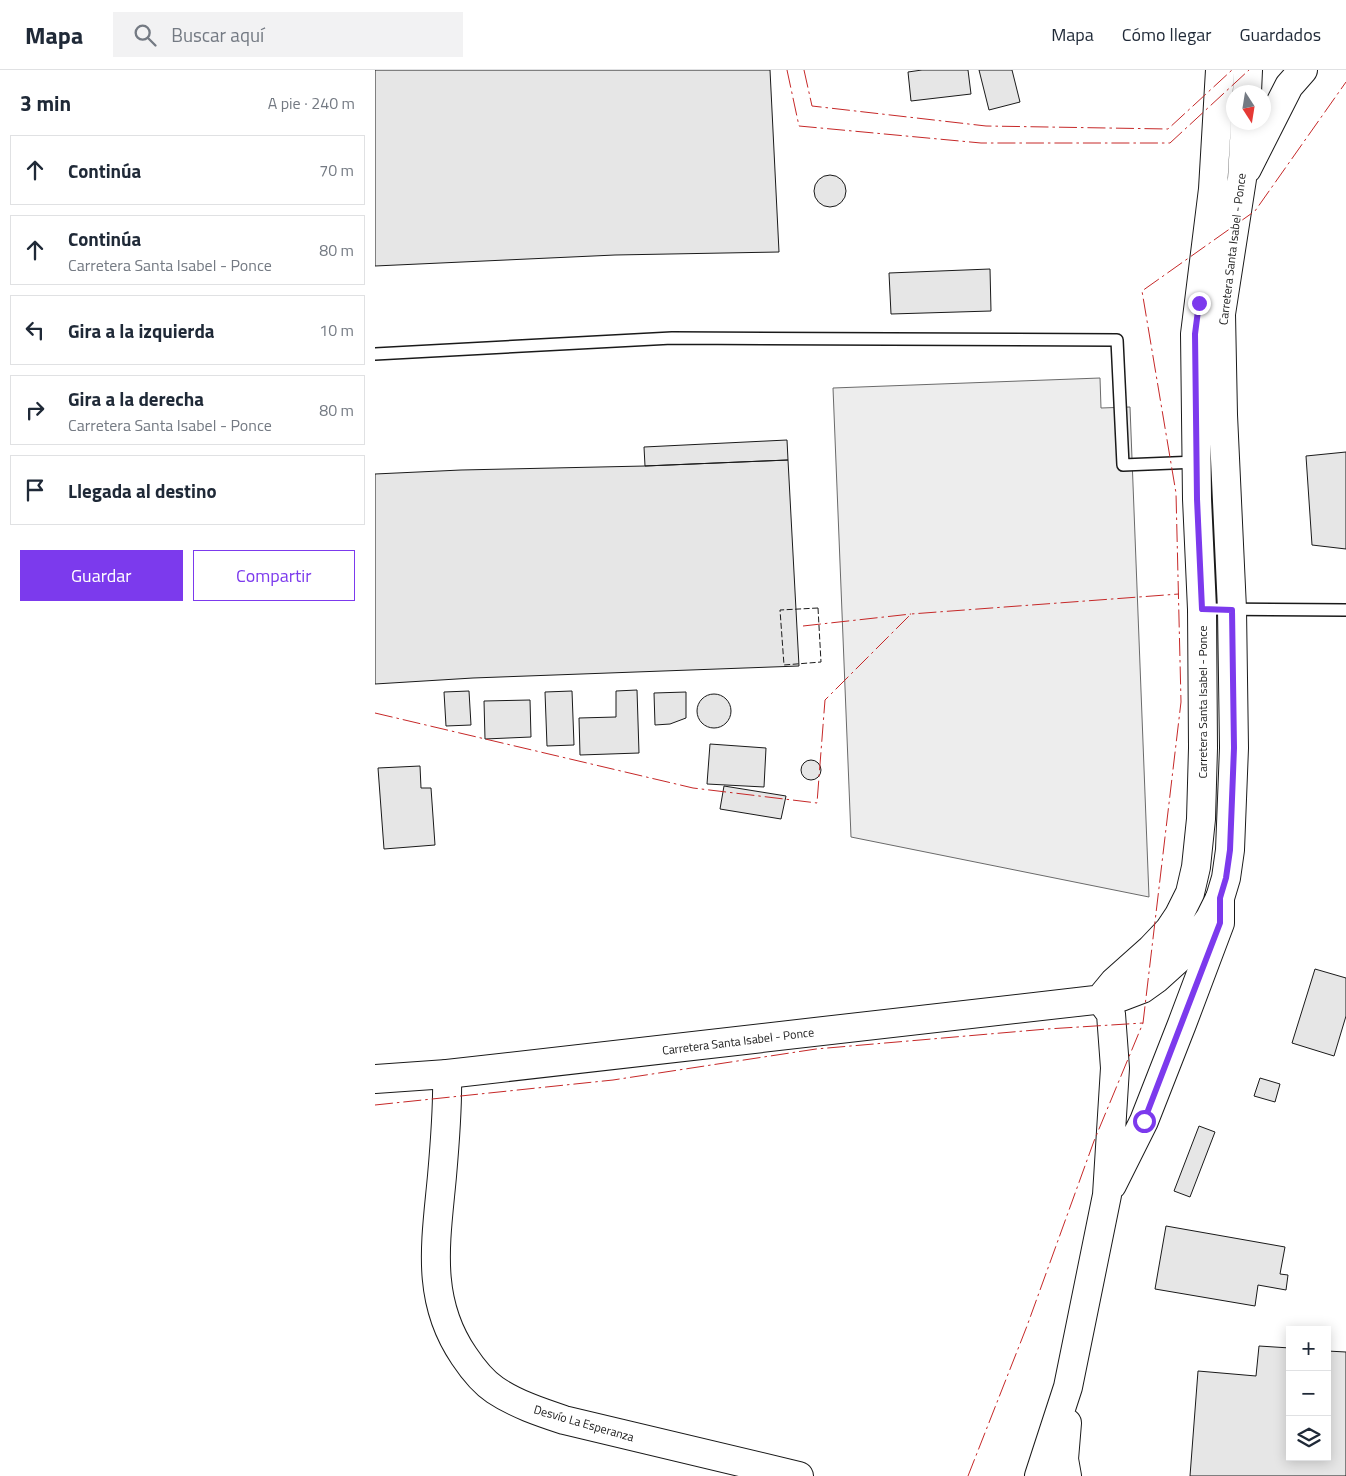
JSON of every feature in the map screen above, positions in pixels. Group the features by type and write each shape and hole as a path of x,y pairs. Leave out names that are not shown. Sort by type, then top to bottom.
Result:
{"main road":[{"name":"Carretera Santa Isabel - Ponce","path":"1100,999 1114,982 1169,930 1190,893 1196,867 1201,819 1203,748 1202,609 1195,334 1213,189 1220,70"},
{"path":"1247,85 1248,70"},
{"path":"1242,179 1289,86 1303,70"},
{"name":"Carretera Santa Isabel - Ponce","path":"375,1079 447,1074 1121,997 1142,989 1169,969 1192,944 1210,918 1220,898 1226,878 1230,850 1234,748 1232,610 1223,415 1221,314 1242,179 1245,130"},
{"path":"1107,1195 1144,1121 1182,1024 1220,923 1220,898"},
{"path":"1039,1476 1068,1387 1107,1195 1115,1068 1111,1014 1100,999"},
{"name":"Desvío La Esperanza","path":"447,1074 448,1112 435,1250 437,1289 444,1317 455,1344 479,1375 493,1389 509,1399 564,1420 799,1476"},
{"path":"1067,1476 1064,1459 1068,1387"}],"lane":[{"path":"375,354 672,338 1117,340 1123,465 1197,462"},
{"path":"1202,609 1346,610"}],"shaded area":[{"path":"1100,378 1101,408 1130,407 1149,897 851,837 833,388"}],"building":[{"path":"375,70 770,70 779,252 615,255 375,266"},
{"path":"922,70 968,70 971,94 911,101 908,72"},
{"path":"979,70 1012,70 1020,102 989,110"},
{"path":"830,175 836,176 841,180 845,185 845,197 841,202 836,206 830,207 824,206 819,202 815,197 814,191 815,185 819,180 824,176"},
{"path":"990,269 991,311 891,314 889,273"},
{"path":"787,440 788,460 645,466 644,447"},
{"path":"1346,452 1346,549 1312,545 1306,456"},
{"path":"788,460 799,666 473,678 375,684 375,474"},
{"path":"637,690 639,753 580,755 579,718 616,717 616,691"},
{"path":"469,691 471,725 446,726 444,692"},
{"path":"572,691 574,745 547,746 545,692"},
{"path":"686,692 686,718 670,724 655,725 654,693"},
{"path":"714,694 726,699 731,711 726,723 714,728 702,723 697,711 702,699"},
{"path":"530,700 531,737 485,739 484,701"},
{"path":"710,744 766,748 764,787 707,784"},
{"path":"811,760 818,763 821,770 818,777 811,780 804,777 801,770 804,763"},
{"path":"420,766 421,788 431,788 435,845 384,849 378,768"},
{"path":"724,786 786,796 781,819 720,809"},
{"path":"1315,969 1346,978 1346,1016 1334,1056 1292,1043"},
{"path":"1260,1078 1280,1084 1275,1102 1254,1096"},
{"path":"1199,1126 1215,1132 1190,1197 1174,1191"},
{"path":"1166,1226 1285,1247 1280,1274 1288,1275 1286,1290 1258,1285 1255,1306 1155,1289"},
{"path":"1259,1346 1286,1348 1286,1461 1331,1461 1331,1351 1346,1352 1346,1476 1190,1476 1198,1371 1256,1376"}],"fence":[{"path":"818,608 821,662 784,665 780,610 818,608"}],"power":[{"path":"787,70 799,126 981,143 1170,143 1249,70"},
{"path":"804,70 812,106 986,126 1168,129 1232,70"},
{"path":"968,1476 1027,1326 1094,1141 1143,1023 1181,702 1176,493 1142,291 1255,211 1346,82"},
{"path":"375,713 693,788 817,803 825,700 911,614 1179,594"},
{"path":"803,626 911,614"},
{"path":"375,1105 613,1080 816,1049 1047,1029 1143,1023"}],"route":[{"path":"1144,1121 1220,923 1220,898 1226,878 1230,850 1234,748 1232,610 1202,609 1197,499 1195,334 1199,303"}]}
